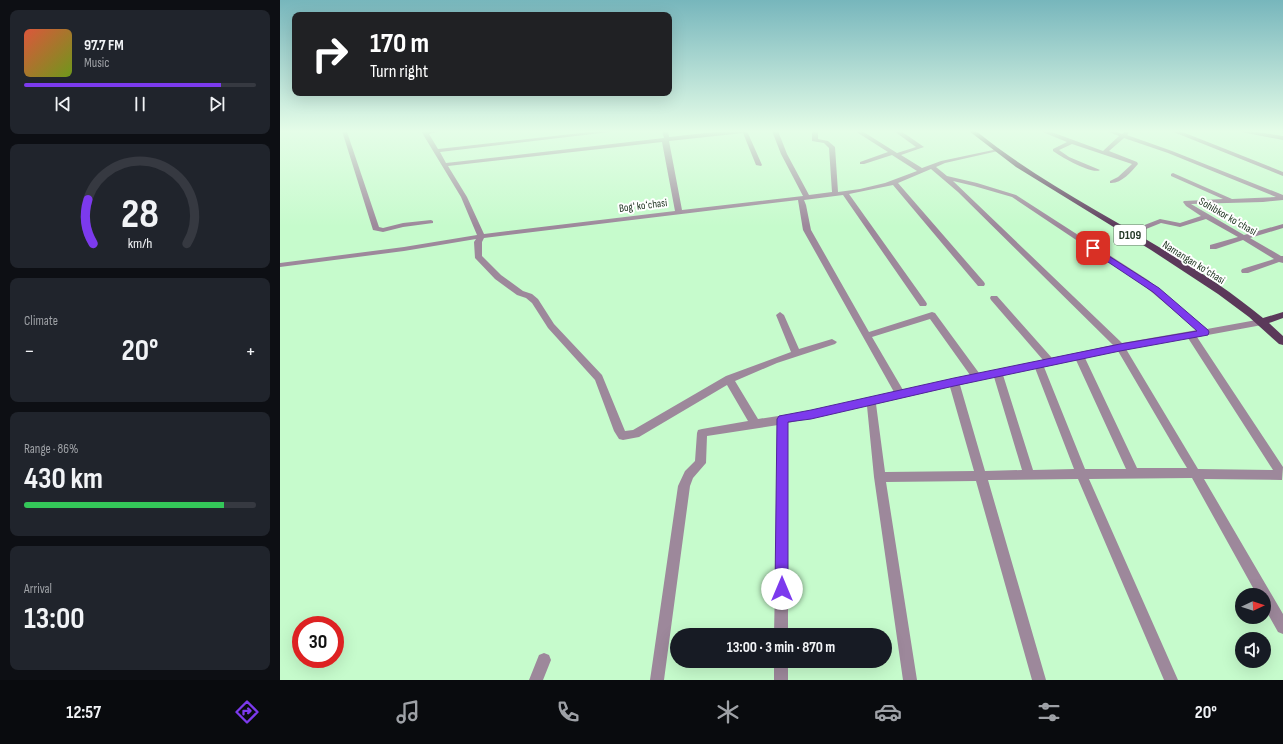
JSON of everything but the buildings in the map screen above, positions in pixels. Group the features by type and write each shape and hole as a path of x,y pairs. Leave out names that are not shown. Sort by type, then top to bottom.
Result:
{"main road":[{"name":"Namangan koʻchasi","path":"1013,163 1222,291 1262,322"},
{"path":"1262,322 1283,316"},
{"name":"D109","path":"1262,322 1283,341"}],"street":[{"path":"354,163 376,228 383,230 403,225 432,222"},
{"path":"463,163 444,165 464,197 481,236 478,247 478,256 513,289 529,296 535,301 551,326 600,378 619,431 623,436 635,434 729,379 832,342"},
{"path":"669,163 679,212"},
{"path":"788,163 804,198 803,205 807,230 900,394"},
{"path":"833,163 835,195"},
{"path":"908,163 920,170"},
{"name":"Bogʻ koʻchasi","path":"280,265 404,249 481,236 679,212 846,194 873,189 894,182 920,170 944,163"},
{"path":"1079,163 1097,170"},
{"path":"1112,182 1120,178 1135,164 1132,163"},
{"path":"1196,163 1283,198"},
{"path":"1254,163 1283,174"},
{"path":"931,166 1035,263 1120,347 1196,473 1283,627"},
{"path":"1173,175 1232,200"},
{"path":"945,178 1002,192 1018,199 1145,282 1205,332"},
{"path":"894,182 981,284"},
{"path":"846,194 924,304"},
{"name":"Sohibkor koʻchasi","path":"1282,259 1188,205 1186,202 1283,198"},
{"path":"1128,233 1160,221 1180,225 1207,216"},
{"path":"1213,247 1283,226"},
{"path":"1245,271 1282,259"},
{"path":"994,298 1044,363 1081,474 1171,680"},
{"path":"866,336 932,314 977,377"},
{"path":"780,316 797,354"},
{"path":"657,680 684,486 689,475 700,463 702,433 811,415 954,382 1120,347 1262,322"},
{"path":"1190,335 1282,475"},
{"path":"1079,356 1134,474"},
{"path":"997,373 1029,475"},
{"path":"729,379 755,424"},
{"path":"954,382 1039,680"},
{"path":"871,401 880,478 910,680"},
{"path":"782,628 783,419"},
{"path":"880,478 1196,473 1282,475"},
{"path":"536,680 544,660"},
{"path":"781,668 781,680"}],"route":[{"path":"782,589 783,419 811,415 954,382 1120,347 1205,332 1156,290 1093,248"}]}
